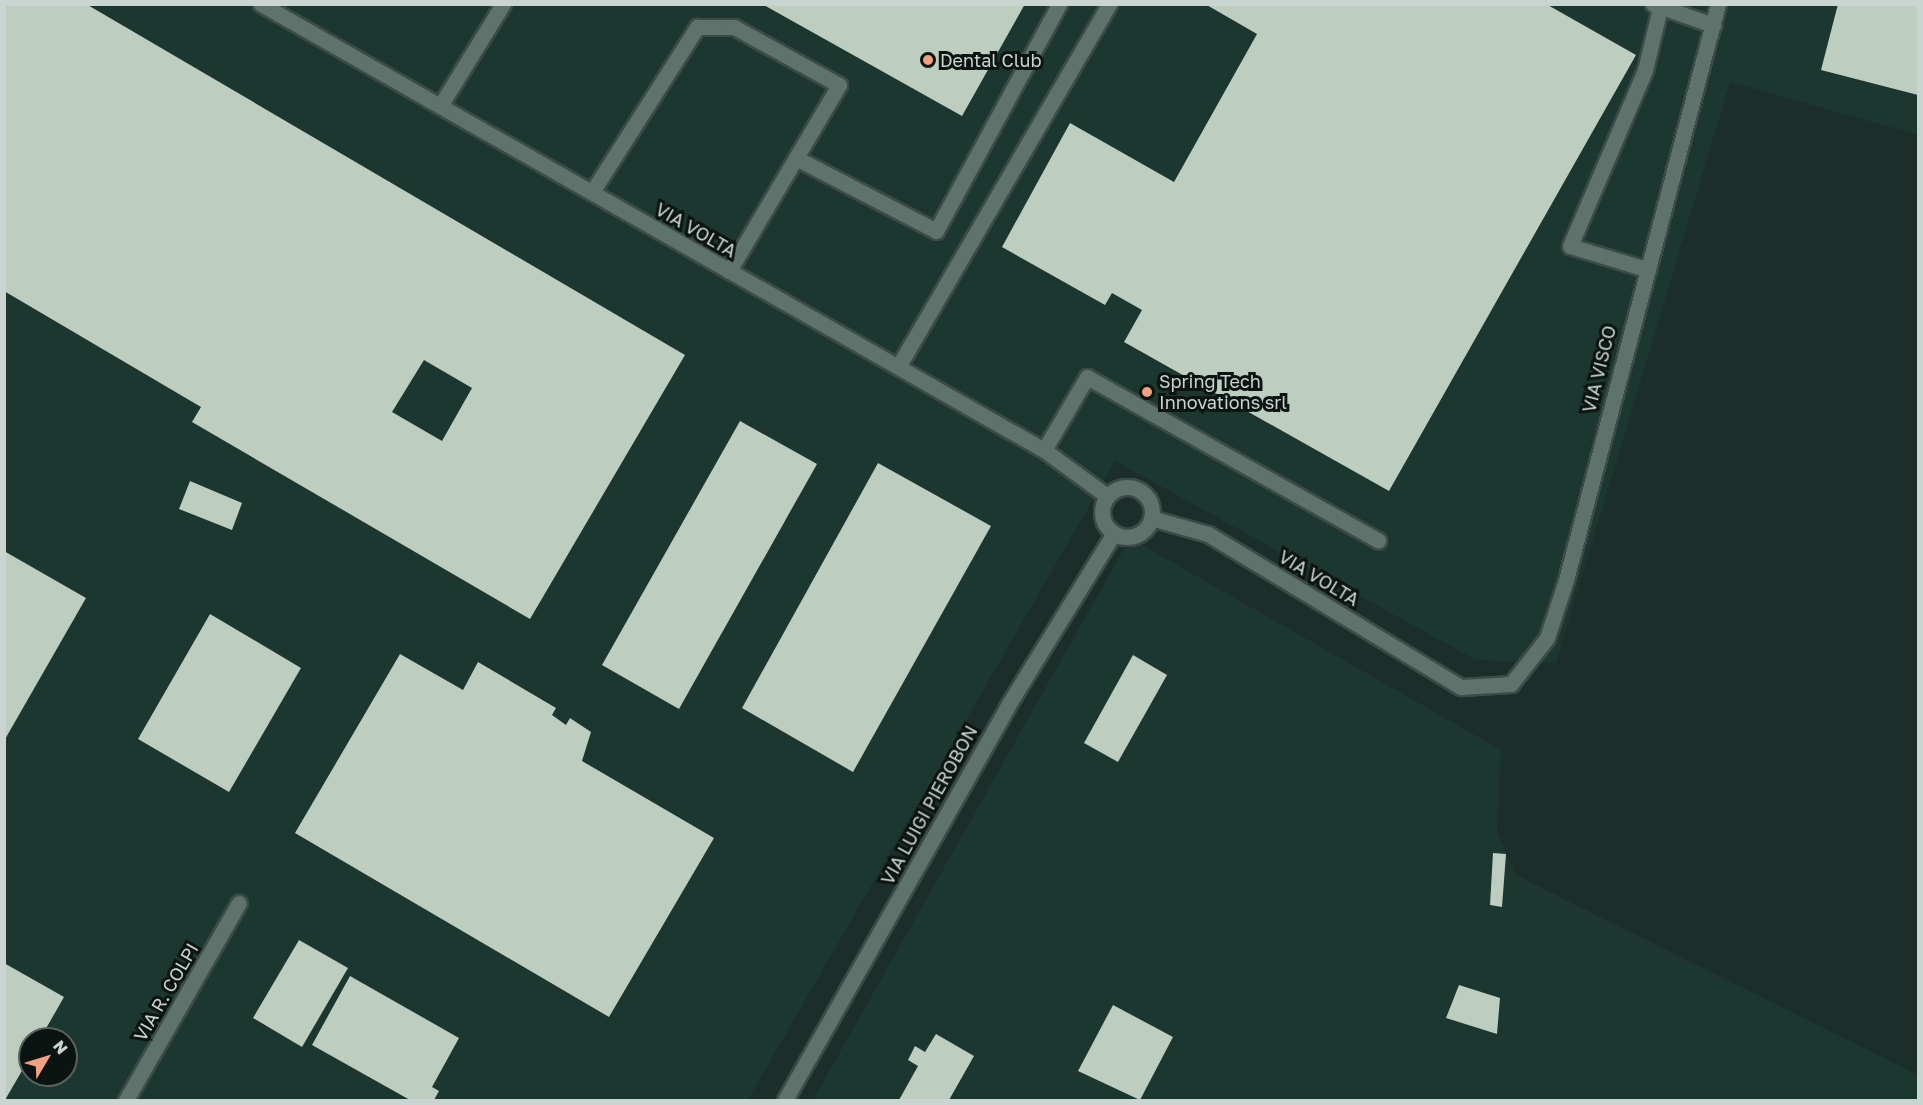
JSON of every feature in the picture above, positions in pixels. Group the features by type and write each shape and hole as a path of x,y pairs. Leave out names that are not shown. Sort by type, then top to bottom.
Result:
{"street":[{"name":"VIA VOLTA","path":"261,4 1044,450 1107,496"},
{"path":"440,106 502,4"},
{"path":"796,158 936,231 1059,4"},
{"path":"898,367 1108,4"},
{"name":"VIA VISCO","path":"1461,687 1511,684 1546,638 1718,4"},
{"path":"1646,269 1570,246 1645,70 1657,6 1713,25"},
{"path":"592,192 697,27 734,27 839,85 729,271"},
{"path":"1044,450 1087,377 1378,540"},
{"path":"1124,487 1143,492 1151,518 1136,535 1114,532 1102,515 1107,496 1124,487"},
{"name":"VIA VOLTA","path":"1151,518 1208,534 1461,687"},
{"name":"VIA LUIGI PIEROBON","path":"785,1101 1007,707 1114,532"},
{"name":"VIA R. COLPI","path":"126,1101 239,903"}],"shaded area":[{"path":"5,5 1918,5 1918,135 1730,82 1556,663 1476,660 1115,461 748,1100 5,1100"},
{"path":"1130,538 1501,750 1497,832 1516,875 1918,1075 1918,1100 813,1100"}],"building":[{"path":"4,4 86,4 685,355 530,619 192,422 201,407 4,291","holes":["424,360 472,388 442,441 392,412"]},
{"name":"Dental Club","path":"762,4 1025,4 962,116"},
{"path":"1205,4 1546,4 1636,55 1389,491 1124,342 1142,310 1112,293 1105,305 1002,247 1070,123 1174,182 1257,34"},
{"path":"1838,4 1918,4 1918,95 1821,70"},
{"path":"740,421 817,464 679,709 602,665"},
{"path":"878,463 991,526 853,772 742,708"},
{"path":"190,481 242,503 232,530 179,509"},
{"path":"4,551 86,598 4,741"},
{"path":"210,614 301,668 229,792 138,739"},
{"path":"400,654 463,690 478,662 556,708 552,715 566,725 570,718 591,732 582,761 714,838 609,1017 295,833"},
{"path":"1133,655 1167,675 1118,762 1084,743"},
{"path":"1493,853 1506,854 1502,907 1490,905"},
{"path":"299,940 348,968 302,1047 253,1018"},
{"path":"4,963 64,997 47,1027 18,1027 18,1078 5,1100"},
{"path":"350,976 459,1038 432,1087 439,1091 434,1100 410,1100 312,1045"},
{"path":"1459,985 1500,998 1497,1034 1446,1018"},
{"path":"1113,1005 1173,1037 1140,1100 1078,1071"},
{"path":"936,1034 974,1056 949,1100 899,1100 918,1066 908,1060 915,1046 925,1052"}],"place":[{"name":"Dental Club","path":"928,60"},
{"name":"Spring Tech Innovations srl","path":"1147,392"}]}
